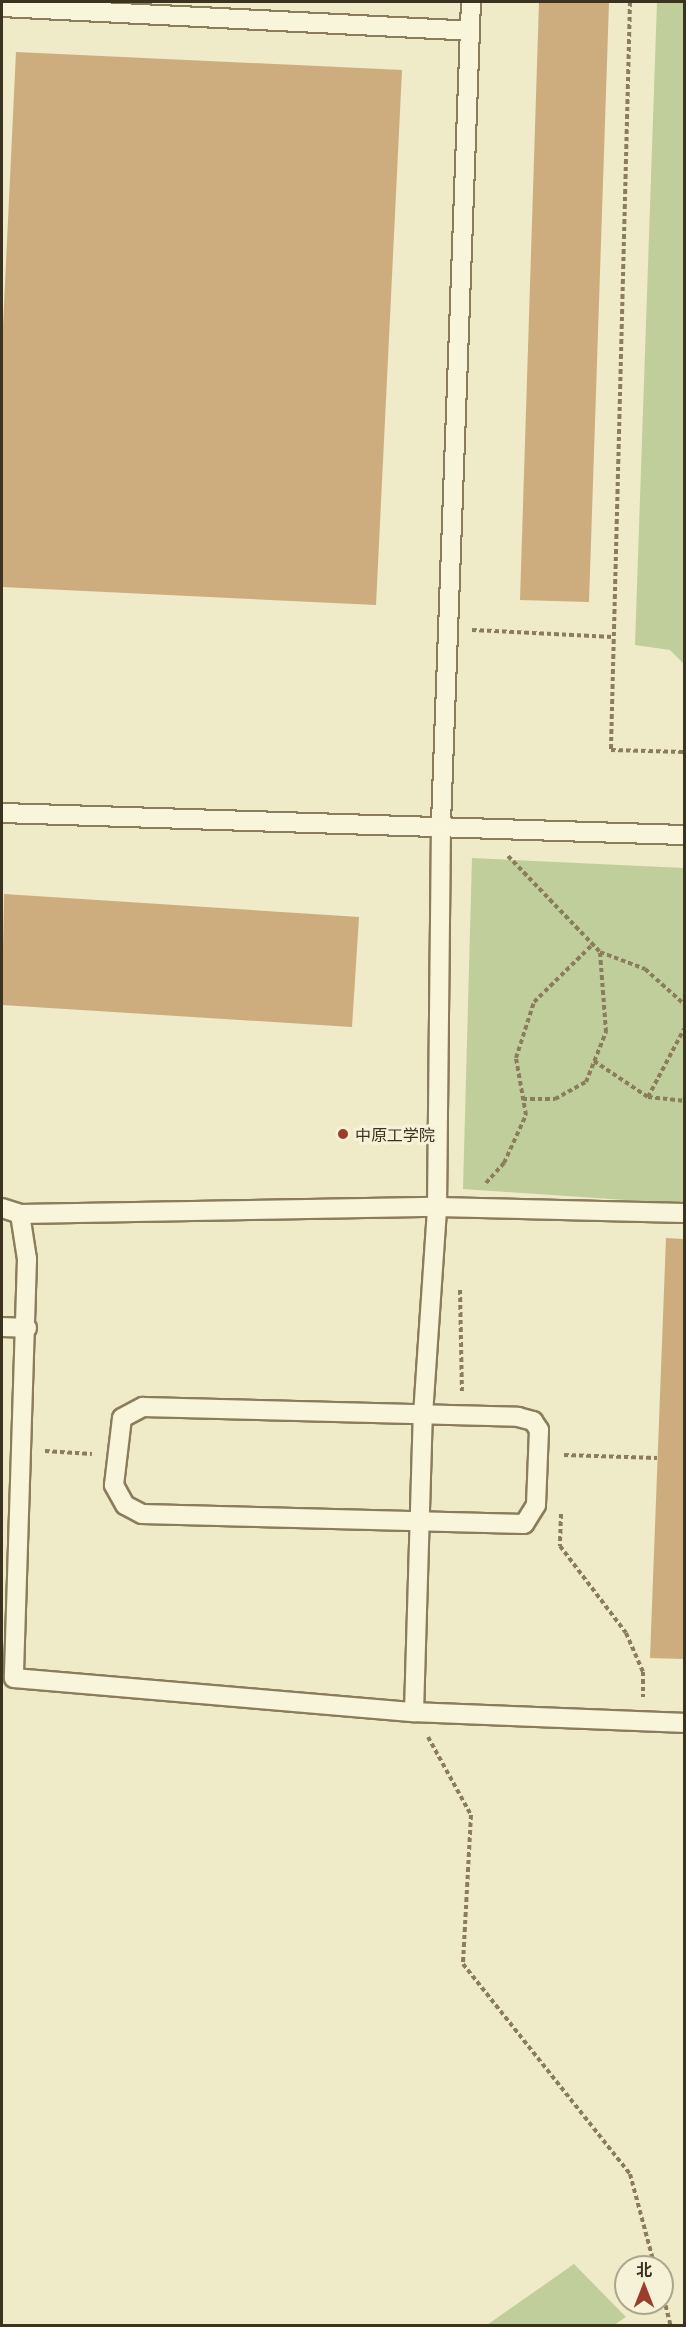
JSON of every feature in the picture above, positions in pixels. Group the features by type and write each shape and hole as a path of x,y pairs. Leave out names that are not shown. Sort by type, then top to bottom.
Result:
{"lane":[{"path":"414,1712 423,1414 437,1208 441,823 471,2"},
{"path":"2,7 469,31"},
{"path":"2,813 441,823 684,835"},
{"path":"2,1208 20,1214 437,1208 684,1213"},
{"path":"20,1214 27,1259 27,1328 24,1449 10,1555 14,1678 414,1712 684,1723"},
{"path":"2,1327 27,1328"},
{"path":"143,1407 423,1414 533,1420 539,1456 536,1505 524,1524 419,1519 142,1514 124,1505 114,1485 122,1418 143,1407"}],"path":[{"path":"630,2 610,750 684,752"},
{"path":"447,629 613,637"},
{"path":"479,825 600,952 645,969 684,1004"},
{"path":"464,1208 504,1163 526,1115 516,1058 534,1002 592,945"},
{"path":"523,1099 555,1099 586,1082 606,1032 600,952"},
{"path":"648,1096 684,1029"},
{"path":"594,1061 648,1096 684,1101"},
{"path":"24,1449 116,1456"},
{"path":"539,1456 657,1458"},
{"path":"414,1712 471,1815 463,1964 630,2174 652,2255"}],"green space":[{"path":"657,2 684,2 684,664 670,650 635,645"},
{"path":"472,858 684,868 684,1204 463,1189"},
{"path":"574,2264 614,2305 614,2315 626,2317 614,2325 487,2325"}],"building":[{"path":"539,2 609,2 589,602 520,600"},
{"path":"16,52 402,70 376,605 2,587 2,347"},
{"path":"4,894 359,917 352,1027 2,1005"},
{"path":"666,1238 684,1239 684,1659 650,1658"}],"place":[{"name":"中原工学院","path":"343,1134"}]}
